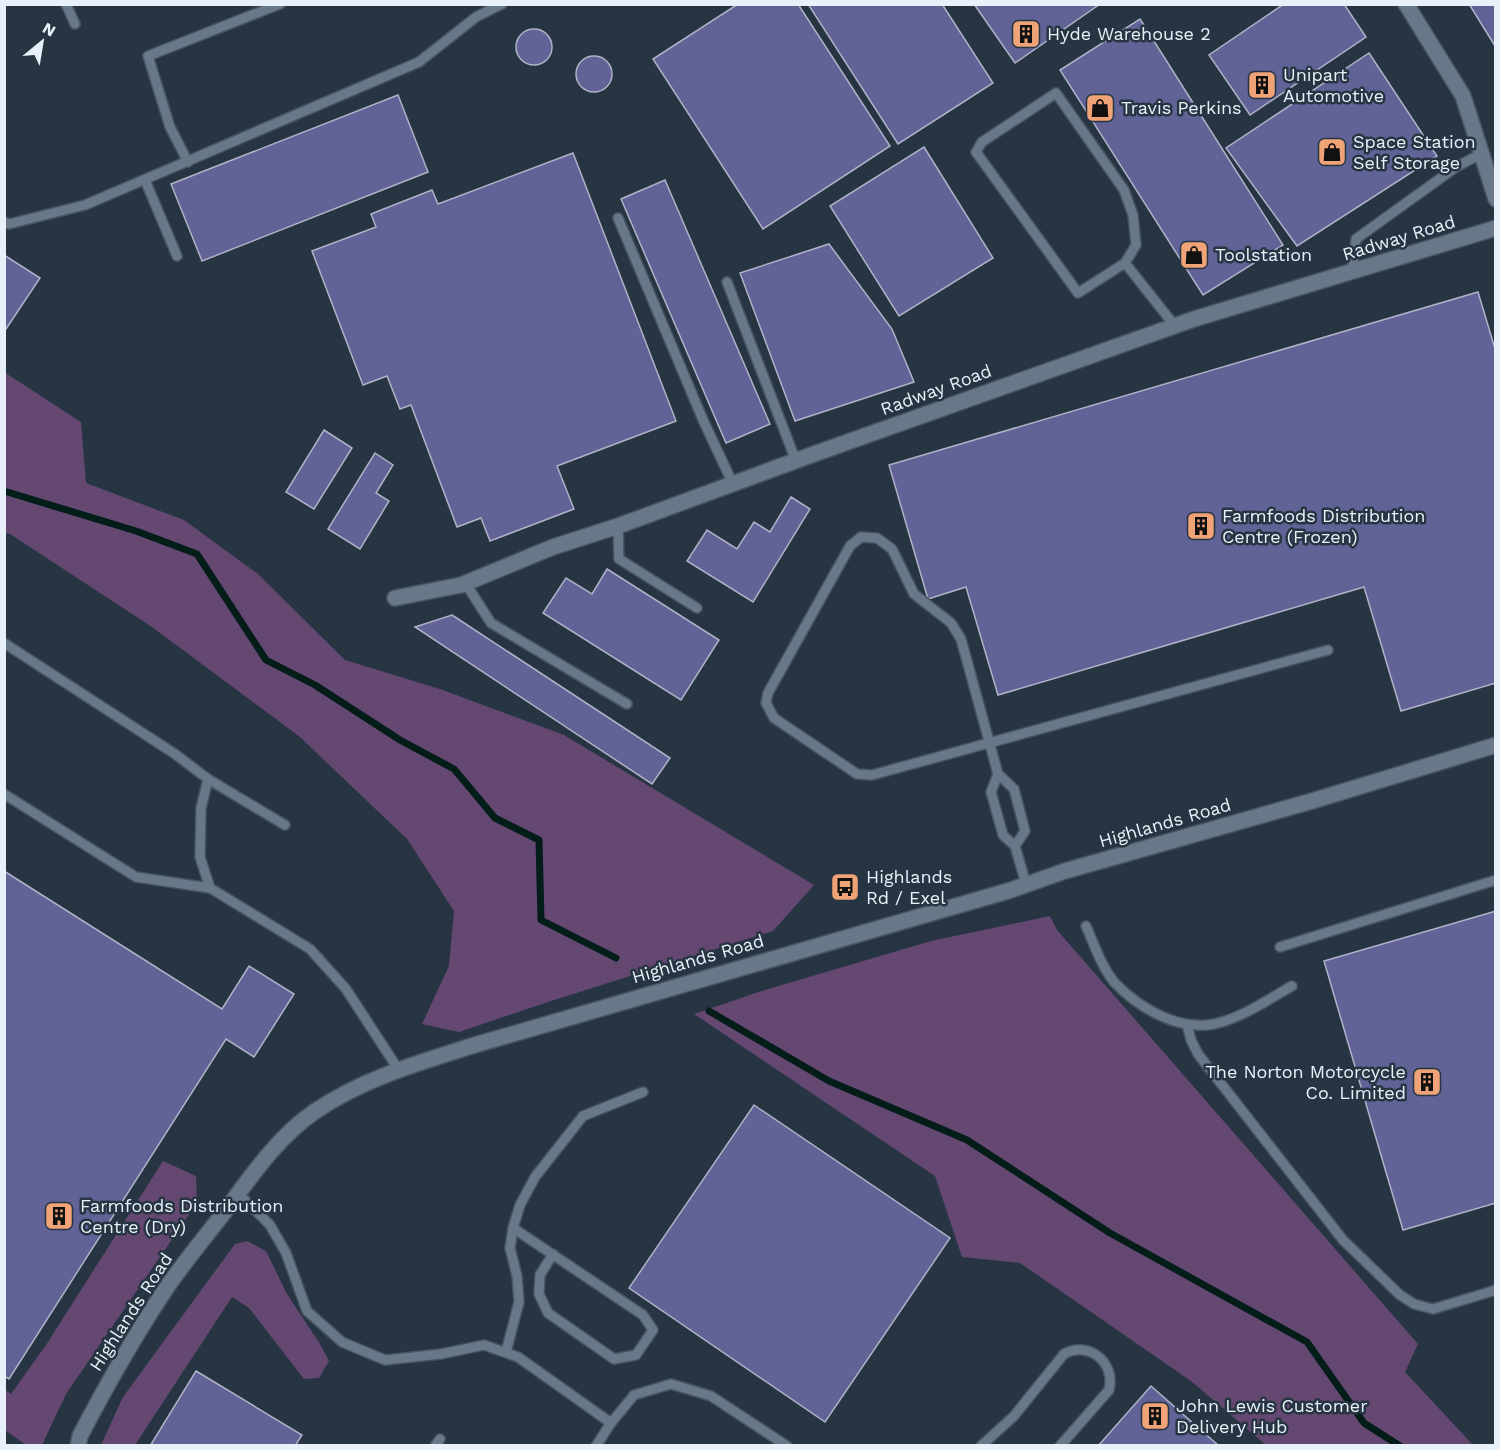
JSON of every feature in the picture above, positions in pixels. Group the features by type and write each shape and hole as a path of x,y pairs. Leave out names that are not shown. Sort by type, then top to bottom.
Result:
{"street":[{"path":"1406,4 1462,96 1496,199"},
{"name":"Radway Road","path":"395,598 466,584 553,546 618,526 795,460 1175,326 1496,228"},
{"name":"Highlands Road","path":"78,1446 109,1380 166,1289 238,1193 275,1147 312,1114 348,1091 398,1069 478,1044 1496,745"}],"lane":[{"path":"66,4 75,24"},
{"path":"188,162 170,127 148,56 280,4"},
{"path":"4,222 9,224 85,205 419,62 476,17 502,4"},
{"path":"1056,93 1124,190 1133,214 1136,245 1125,263 1078,292 976,152 982,142 1056,93"},
{"path":"1352,273 1356,239 1456,166 1481,154"},
{"path":"145,180 177,256"},
{"path":"618,218 703,420 733,484"},
{"path":"1125,263 1175,326"},
{"path":"727,282 795,460"},
{"path":"618,526 619,559 697,608"},
{"path":"1026,884 1015,846 1003,835 991,792 998,774 991,742 960,639 951,624 914,594 892,549 877,538 861,537 850,546 768,693 766,704 774,718 857,774 872,775 991,742 1328,650"},
{"path":"466,584 490,623 627,704"},
{"path":"4,643 175,754 208,778 285,825"},
{"path":"998,774 1014,789 1025,831 1015,846"},
{"path":"208,778 201,808 200,857 210,888"},
{"path":"4,794 136,878 210,888 310,949 345,989 398,1069"},
{"path":"1280,947 1496,880"},
{"path":"1086,926 1114,982 1141,1005 1165,1018 1187,1024 1213,1024 1241,1014 1292,986"},
{"path":"1187,1024 1198,1054 1343,1240 1400,1295 1414,1304 1433,1309 1496,1290"},
{"path":"506,1352 519,1302 517,1276 510,1248 520,1205 535,1177 583,1116 643,1092"},
{"path":"238,1193 270,1226 286,1253 307,1311 342,1342 385,1360 441,1354 484,1345 518,1357 610,1423"},
{"path":"513,1228 552,1254 643,1315 653,1330 636,1355 614,1359 548,1313 539,1294 540,1275 552,1254"},
{"path":"981,1446 1014,1416 1064,1354 1073,1349 1092,1352 1105,1363 1111,1381 1109,1390 1060,1446"},
{"path":"596,1446 610,1423 634,1395 671,1384 711,1396 787,1446"}],"shaded area":[{"path":"4,372 81,422 86,483 184,520 258,574 345,660 440,689 564,735 814,885 773,931 459,1032 422,1024 449,966 454,911 407,839 300,737 152,627 10,534 5,533"},
{"path":"1050,916 1057,930 1418,1344 1405,1372 1473,1445 1266,1445 1191,1381 1020,1263 962,1257 935,1176 694,1014 765,990 931,941"},
{"path":"163,1161 196,1176 197,1203 66,1394 42,1445 26,1445 5,1430 5,1390 11,1394 46,1345"},
{"path":"247,1241 266,1251 287,1294 329,1361 319,1378 304,1379 249,1308 232,1297 135,1445 101,1445 123,1397 235,1244"}],"building":[{"path":"738,4 798,4 890,146 763,229 653,59"},
{"path":"808,4 942,4 993,83 898,144"},
{"name":"Hyde Warehouse 2","path":"974,4 1100,4 1015,63"},
{"name":"Unipart Automotive","path":"1284,4 1344,4 1366,37 1250,115 1209,55"},
{"path":"1469,4 1496,4 1496,46 1495,46"},
{"path":"1140,19 1283,245 1203,295 1060,70"},
{"path":"534,29 547,34 552,47 547,60 534,65 521,60 516,47 521,34"},
{"name":"Space Station Self Storage","path":"1369,53 1437,156 1297,246 1226,148"},
{"path":"594,56 607,61 612,74 607,87 594,92 581,87 576,74 581,61"},
{"path":"398,95 428,172 202,261 171,184"},
{"path":"924,147 993,258 899,316 830,206"},
{"path":"573,153 676,421 557,466 574,509 490,541 481,518 457,527 411,405 400,409 387,376 363,385 312,251 376,227 371,214 432,190 438,204"},
{"path":"665,180 770,424 726,443 621,199"},
{"path":"829,244 892,329 914,382 795,421 740,273"},
{"path":"4,255 40,278 4,332"},
{"name":"Farmfoods Distribution Centre (Frozen)","path":"1478,292 1496,352 1496,683 1401,711 1364,587 998,695 966,587 928,599 889,465"},
{"path":"324,430 352,448 314,509 286,492"},
{"path":"375,453 393,465 376,493 389,501 360,549 328,529"},
{"path":"791,497 810,509 753,602 687,561 707,530 737,549 754,522 770,532"},
{"path":"607,569 719,640 681,700 543,613 566,578 592,594"},
{"path":"452,615 670,758 652,784 415,627"},
{"name":"Farmfoods Distribution Centre (Dry)","path":"4,871 222,1009 249,966 294,994 254,1057 226,1039 9,1379 4,1376"},
{"name":"The Norton Motorcycle Co. Limited","path":"1496,911 1496,1203 1403,1230 1324,961"},
{"path":"754,1105 950,1238 825,1422 629,1288"},
{"path":"196,1371 302,1435 295,1446 150,1446"},
{"name":"John Lewis Customer Delivery Hub","path":"1151,1386 1219,1446 1098,1446"}],"waterway":[{"path":"4,491 136,531 197,554 266,660 315,685 400,740 454,769 495,818 539,840 541,920 616,958"},
{"path":"709,1011 829,1081 967,1140 1110,1233 1307,1342 1364,1423 1400,1446"}],"place":[{"name":"Hyde Warehouse 2","path":"1026,34"},
{"name":"Unipart Automotive","path":"1262,85"},
{"name":"Travis Perkins","path":"1100,108"},
{"name":"Space Station Self Storage","path":"1332,152"},
{"name":"Toolstation","path":"1194,255"},
{"name":"Farmfoods Distribution Centre (Frozen)","path":"1201,526"},
{"name":"Highlands Rd / Exel","path":"845,887"},
{"name":"The Norton Motorcycle Co. Limited","path":"1427,1082"},
{"name":"Farmfoods Distribution Centre (Dry)","path":"59,1216"},
{"name":"John Lewis Customer Delivery Hub","path":"1155,1416"}]}
